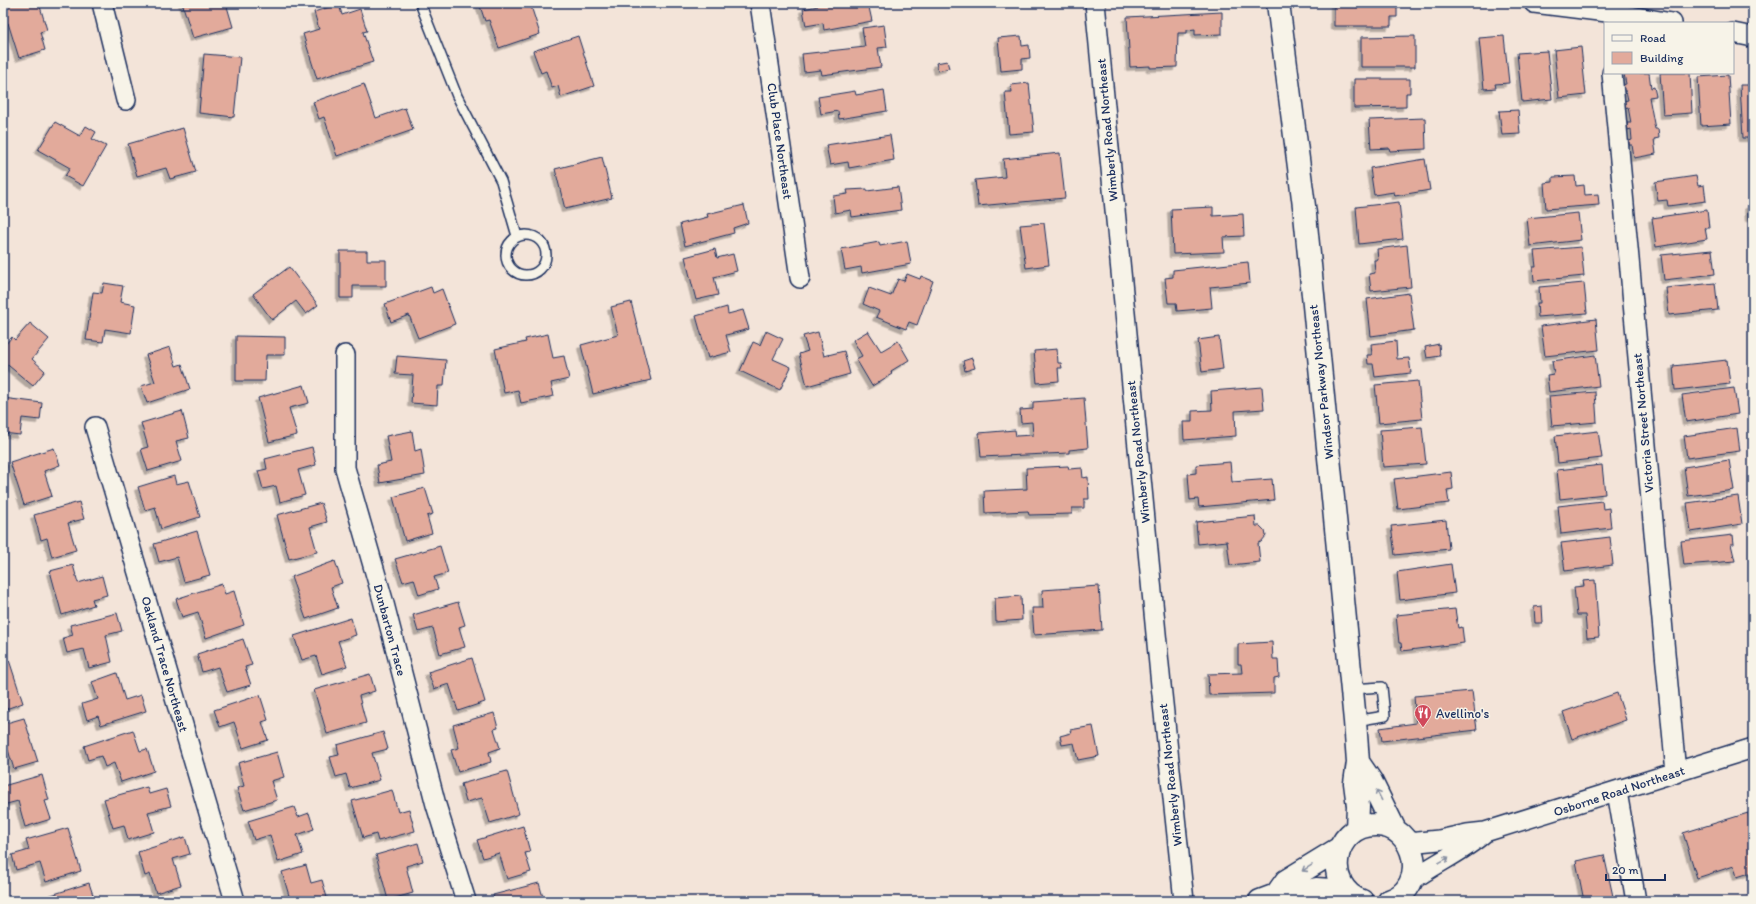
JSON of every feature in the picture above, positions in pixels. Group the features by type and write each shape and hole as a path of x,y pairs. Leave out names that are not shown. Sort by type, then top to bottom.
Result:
{"street":[{"path":"102,3 126,100"},
{"name":"Club Place Northeast","path":"760,3 800,278"},
{"name":"Wimberly Road Northeast","path":"1096,3 1161,685 1184,901"},
{"name":"Windsor Parkway Northeast","path":"1278,3 1305,214 1352,689 1358,762 1355,783 1358,806 1358,829"},
{"path":"1534,3 1608,18 1659,22"},
{"path":"1734,33 1753,37"},
{"name":"Victoria Street Northeast","path":"1612,74 1676,773"},
{"name":"Dunbarton Trace","path":"345,355 345,468 383,600 436,805 466,901"},
{"name":"Oakland Trace Northeast","path":"95,426 235,901"},
{"name":"Osborne Road Northeast","path":"1401,837 1439,840 1485,832 1617,792 1753,748"},
{"path":"1358,762 1371,780 1401,837 1414,855 1414,868 1411,881 1404,892 1392,901"},
{"path":"1617,792 1636,901"},
{"path":"1268,898 1286,881 1340,848 1351,833 1358,829 1375,824 1401,837"},
{"name":"Osborne Road Northeast","path":"1411,881 1426,870 1470,845 1485,832"},
{"path":"1340,848 1336,867 1339,880 1358,898"},
{"path":"1268,898 1290,896 1316,889 1358,898"}],"lane":[{"path":"420,3 457,96 501,181 517,236"},
{"path":"517,236 533,236 540,240 544,246 546,254 545,262 541,269 535,273 527,275 519,274 508,264 506,256 507,248 511,241 517,236"},
{"path":"1352,689 1382,686 1385,716 1355,721"}],"building":[{"path":"3,3 39,3 47,30 40,32 45,50 19,58 8,23 3,24"},
{"path":"182,3 226,3 233,27 193,38"},
{"path":"479,3 530,3 540,34 499,48 489,20 485,21"},
{"path":"868,3 872,21 824,30 823,23 806,26 803,9 818,6 817,4"},
{"path":"1334,3 1397,3 1397,17 1391,17 1391,26 1334,26"},
{"path":"339,4 342,15 360,9 367,31 363,32 373,62 317,79 303,34 319,29 314,12"},
{"path":"1222,12 1222,34 1195,35 1195,29 1187,30 1187,33 1178,33 1177,67 1130,67 1127,17"},
{"path":"884,25 887,47 878,48 881,67 822,75 821,70 804,72 802,54 865,47 862,28"},
{"path":"578,36 594,86 561,97 558,86 552,88 546,71 541,73 533,51"},
{"path":"1021,36 1022,46 1029,45 1030,58 1022,59 1022,69 1001,71 998,38"},
{"path":"1415,36 1415,67 1361,67 1361,37"},
{"path":"1504,36 1509,83 1495,84 1496,88 1484,89 1479,38"},
{"path":"1581,47 1586,95 1559,98 1554,50"},
{"path":"1547,51 1552,99 1522,102 1517,53"},
{"path":"204,54 240,57 234,117 199,113"},
{"path":"947,61 949,68 938,71 936,63"},
{"path":"1624,74 1649,74 1651,88 1654,87 1656,96 1649,97 1655,129 1658,129 1659,138 1654,139 1656,154 1634,158 1632,145 1629,145 1629,141 1632,140 1631,129 1628,130 1627,123 1631,123 1628,107 1624,108 1623,101 1628,100 1626,91 1622,91 1621,85 1626,84"},
{"path":"1660,74 1690,74 1692,113 1663,115"},
{"path":"1728,75 1731,124 1701,126 1698,77"},
{"path":"1354,79 1410,79 1410,93 1406,93 1406,107 1354,108"},
{"path":"1029,83 1034,132 1009,134 1005,92 1012,92 1011,85"},
{"path":"364,84 376,118 405,108 413,130 337,156 324,117 319,119 313,102"},
{"path":"1740,85 1753,85 1753,138 1743,138"},
{"path":"884,90 887,111 839,119 838,111 821,114 818,97 855,91 856,95"},
{"path":"1518,110 1520,134 1502,135 1499,111"},
{"path":"1425,118 1426,149 1390,151 1389,148 1371,149 1369,120"},
{"path":"55,122 80,136 86,126 96,132 92,139 106,146 83,186 65,176 70,168 38,150"},
{"path":"183,128 196,172 170,179 166,168 137,176 128,144"},
{"path":"890,135 894,160 849,168 848,162 830,165 826,145"},
{"path":"1060,153 1065,198 978,206 975,180 1005,177 1003,159"},
{"path":"602,157 612,198 565,209 555,169"},
{"path":"1425,159 1430,190 1395,196 1394,192 1374,195 1370,168"},
{"path":"1575,176 1576,186 1584,185 1585,195 1598,194 1599,205 1546,209 1544,183 1553,182 1553,177"},
{"path":"1696,176 1698,186 1704,185 1706,201 1668,206 1667,200 1658,201 1655,182"},
{"path":"898,187 901,210 852,217 851,210 835,213 833,196 848,194 847,190 867,189 867,191"},
{"path":"1399,202 1403,239 1359,244 1356,207"},
{"path":"744,205 748,223 733,228 734,233 685,246 680,224 708,217 707,214"},
{"path":"1748,205 1753,205 1753,218 1749,218"},
{"path":"1213,207 1213,216 1243,214 1244,236 1223,237 1224,252 1173,254 1171,209"},
{"path":"1707,210 1709,228 1705,228 1707,239 1656,247 1652,218"},
{"path":"1578,213 1581,240 1530,246 1527,218"},
{"path":"1044,223 1049,265 1026,268 1020,225"},
{"path":"907,241 911,264 862,273 861,267 845,270 841,249 879,242 880,246"},
{"path":"1407,245 1411,287 1371,291 1369,274 1375,273 1374,260 1378,260 1377,249"},
{"path":"1581,247 1584,276 1534,281 1533,267 1536,267 1534,251"},
{"path":"715,249 717,258 733,254 737,271 714,277 718,295 696,300 685,257"},
{"path":"1712,250 1715,274 1664,280 1661,255"},
{"path":"340,251 367,251 367,260 386,260 386,286 353,286 353,298 340,298"},
{"path":"1248,262 1250,283 1210,287 1212,308 1177,311 1176,303 1168,303 1165,278 1173,277 1173,270"},
{"path":"289,267 318,305 306,314 296,301 272,320 253,294"},
{"path":"907,274 920,279 921,276 933,281 917,325 909,322 906,329 876,317 879,311 863,304 869,288 891,296 898,279 904,281"},
{"path":"104,283 123,286 120,302 135,305 131,333 105,329 103,342 86,340 93,292 102,293"},
{"path":"1584,283 1587,313 1538,317 1537,303 1540,303 1539,287"},
{"path":"1715,283 1718,310 1669,315 1666,288"},
{"path":"431,287 433,293 442,289 455,324 418,338 409,315 391,322 385,304"},
{"path":"1409,293 1414,330 1371,336 1367,299"},
{"path":"631,302 651,380 593,394 581,345 618,335 611,307"},
{"path":"727,307 728,314 743,310 749,329 726,335 731,352 708,358 696,316"},
{"path":"1596,319 1599,350 1545,356 1541,326"},
{"path":"30,323 49,339 32,359 45,371 33,386 3,361 3,347 12,337 15,340"},
{"path":"766,331 783,339 773,359 791,367 780,390 740,371 753,342 760,345"},
{"path":"868,331 881,351 898,341 909,360 891,371 892,374 872,386 856,359 862,356 853,340"},
{"path":"818,332 824,356 844,351 850,374 807,386 799,354 808,351 803,336"},
{"path":"548,334 553,358 564,356 569,379 551,383 554,396 521,403 518,390 504,393 495,349 526,342 525,339"},
{"path":"236,336 285,337 285,355 266,355 265,381 236,381"},
{"path":"1219,337 1223,369 1202,372 1198,340"},
{"path":"1396,341 1397,359 1409,358 1411,373 1375,377 1373,364 1368,364 1367,355 1372,355 1371,344"},
{"path":"1439,344 1440,356 1427,358 1425,347"},
{"path":"170,347 176,366 182,364 190,389 147,403 141,386 155,382 146,355"},
{"path":"1057,349 1058,363 1061,363 1062,368 1058,368 1059,381 1037,383 1034,351"},
{"path":"1595,355 1599,386 1549,392 1547,375 1554,374 1552,361"},
{"path":"397,356 446,360 444,386 438,386 437,405 411,403 413,375 395,374"},
{"path":"972,358 975,368 965,371 963,361"},
{"path":"1727,360 1730,384 1675,390 1673,366"},
{"path":"1418,381 1422,419 1379,423 1375,385"},
{"path":"304,385 309,403 289,408 297,435 269,442 258,398"},
{"path":"1262,387 1264,409 1235,411 1236,436 1184,440 1183,422 1192,422 1192,411 1212,410 1211,391"},
{"path":"1734,388 1738,414 1686,422 1682,395"},
{"path":"1595,392 1597,422 1552,426 1549,396"},
{"path":"3,398 42,403 40,420 22,418 20,435 3,433"},
{"path":"1084,398 1088,448 1069,450 1069,453 981,457 979,433 1015,430 1016,436 1033,435 1032,422 1021,423 1020,410 1033,409 1033,402"},
{"path":"182,411 189,438 176,441 182,461 148,471 141,449 148,447 141,423"},
{"path":"1422,427 1426,464 1383,467 1380,430"},
{"path":"1737,428 1740,451 1687,458 1684,436"},
{"path":"412,431 415,451 421,449 425,475 380,483 377,465 391,462 386,436"},
{"path":"1598,431 1602,458 1558,463 1555,436"},
{"path":"312,447 316,465 298,470 305,495 280,502 276,486 263,489 258,471 267,469 265,459"},
{"path":"54,448 60,465 44,471 52,496 24,505 10,462"},
{"path":"1729,460 1734,490 1688,496 1684,467"},
{"path":"1230,462 1232,482 1272,479 1274,500 1199,507 1198,499 1190,500 1188,474 1196,473 1196,465"},
{"path":"1602,465 1605,494 1560,499 1557,470"},
{"path":"1068,466 1069,469 1082,468 1083,478 1088,477 1089,499 1084,499 1084,508 1072,508 1072,514 1029,515 1028,511 985,513 984,491 1027,489 1026,468"},
{"path":"1451,472 1453,489 1447,490 1449,503 1398,509 1394,479"},
{"path":"174,476 176,484 189,481 200,517 161,529 155,507 145,510 138,487"},
{"path":"425,488 433,514 427,516 432,533 405,541 393,497"},
{"path":"1738,496 1742,524 1691,532 1687,503"},
{"path":"1602,501 1603,509 1609,508 1611,528 1561,534 1558,506"},
{"path":"79,502 84,519 68,523 76,550 52,557 47,538 41,540 34,515"},
{"path":"321,503 327,522 310,527 317,552 289,559 277,515"},
{"path":"1255,516 1256,526 1260,526 1265,531 1266,536 1261,542 1258,543 1260,562 1230,565 1227,541 1198,544 1196,522"},
{"path":"1446,520 1449,549 1395,555 1391,526"},
{"path":"197,531 210,575 184,582 177,557 159,562 154,544"},
{"path":"1733,535 1734,544 1731,544 1735,561 1684,565 1681,541"},
{"path":"1610,537 1613,565 1565,571 1561,543"},
{"path":"440,546 448,573 434,577 438,589 419,595 414,579 403,582 395,559"},
{"path":"335,561 342,583 331,587 338,608 306,619 291,577"},
{"path":"1451,564 1455,593 1400,600 1397,572"},
{"path":"73,565 78,583 102,576 107,595 92,599 94,605 62,615 50,571"},
{"path":"1595,580 1599,637 1587,638 1585,615 1577,615 1574,587 1584,586 1583,581"},
{"path":"222,584 225,594 234,591 244,625 206,638 198,612 182,617 176,599"},
{"path":"1099,586 1102,630 1034,635 1032,608 1043,608 1042,590"},
{"path":"1021,596 1022,620 996,622 995,598"},
{"path":"458,602 465,625 459,627 465,647 440,654 433,628 418,632 413,615"},
{"path":"1542,606 1543,623 1535,623 1534,607"},
{"path":"1455,609 1458,628 1462,627 1464,643 1402,651 1401,643 1399,643 1396,615"},
{"path":"117,613 122,631 106,635 112,662 89,668 84,649 67,653 63,638 73,635 70,625"},
{"path":"351,618 356,635 338,641 347,666 322,674 316,656 302,660 294,636"},
{"path":"243,639 252,665 245,667 251,685 227,692 218,667 202,672 197,654"},
{"path":"1272,642 1273,659 1278,659 1279,677 1274,678 1274,693 1209,695 1208,674 1242,673 1241,664 1238,664 1238,644"},
{"path":"472,658 485,702 458,711 449,684 434,689 428,672"},
{"path":"9,660 23,703 3,710 3,662"},
{"path":"117,673 125,700 141,695 146,711 101,725 98,716 87,720 82,704 98,699 92,682"},
{"path":"370,674 375,691 359,696 366,723 327,734 314,690"},
{"path":"1472,691 1477,730 1382,741 1380,728 1416,723 1414,696"},
{"path":"1617,693 1626,720 1572,739 1563,712"},
{"path":"260,695 268,720 262,722 268,740 243,748 234,722 220,727 214,710"},
{"path":"494,713 498,728 494,729 500,748 489,752 491,762 458,772 451,750 459,748 453,725"},
{"path":"24,718 38,762 14,769 8,750 3,751 3,724"},
{"path":"1093,726 1099,756 1078,760 1074,743 1062,745 1060,736 1071,733 1070,730"},
{"path":"133,730 140,751 147,749 154,771 121,782 114,763 105,767 101,756 88,760 84,746"},
{"path":"383,732 388,749 372,753 380,780 350,788 346,774 336,777 330,757 339,755 337,745"},
{"path":"277,752 284,777 271,781 277,800 244,810 237,788 244,786 238,763"},
{"path":"507,771 519,814 490,823 482,798 466,802 461,784"},
{"path":"42,775 49,800 45,801 51,819 25,827 18,801 3,805 3,786"},
{"path":"147,787 149,794 166,789 171,806 148,812 154,832 128,840 124,825 113,828 104,799"},
{"path":"392,790 398,812 409,809 415,831 378,841 376,834 363,838 352,801"},
{"path":"294,807 298,817 309,813 314,829 297,835 303,854 278,862 270,835 254,840 248,821"},
{"path":"1748,813 1753,830 1753,872 1737,877 1734,866 1697,878 1683,833"},
{"path":"523,826 530,852 525,853 531,872 507,879 499,853 483,858 477,840"},
{"path":"68,828 81,871 46,882 40,863 16,870 12,855 29,850 26,840"},
{"path":"185,837 190,854 173,859 181,885 156,893 150,874 145,876 138,852"},
{"path":"418,843 423,861 406,866 413,893 388,900 376,855"},
{"path":"1604,855 1614,901 1584,901 1576,861"},
{"path":"306,865 311,883 322,880 328,901 283,901 290,899 282,872"},
{"path":"89,883 95,901 50,901 48,896"},
{"path":"539,883 544,901 495,901 493,895"}],"place":[{"name":"Avellino's","path":"1423,728"}]}
